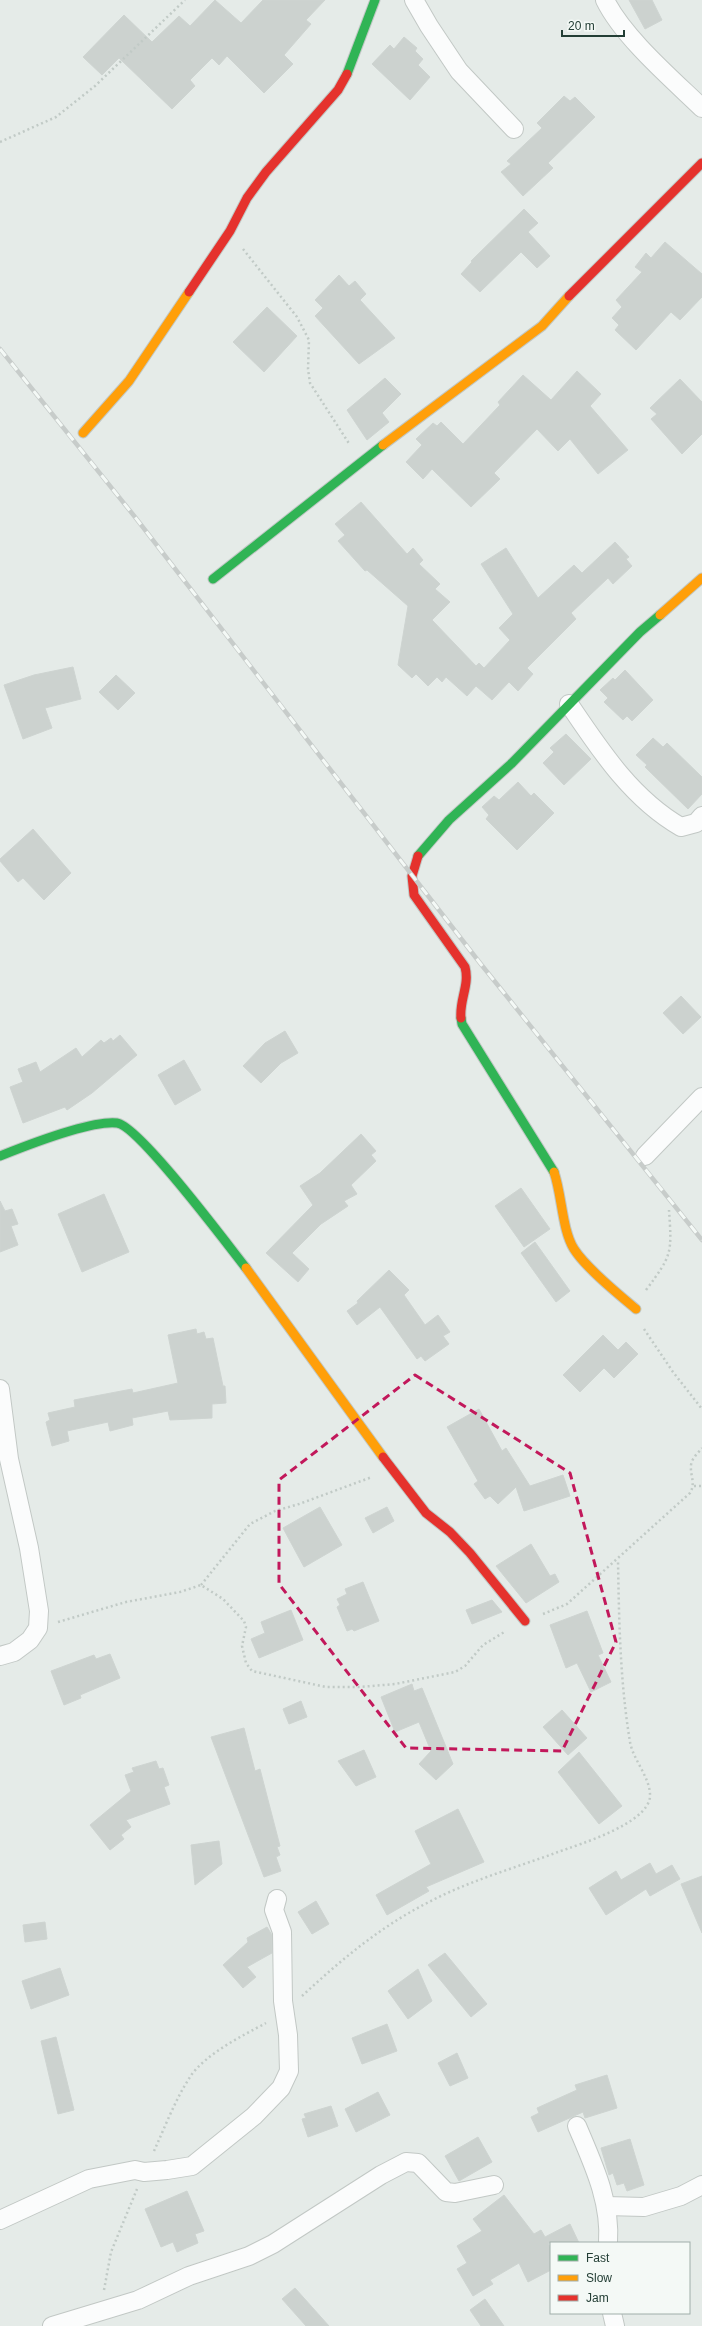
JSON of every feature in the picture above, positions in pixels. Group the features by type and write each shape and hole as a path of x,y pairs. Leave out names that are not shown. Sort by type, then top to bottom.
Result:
{"street":[{"path":"83,433 129,382 230,231 247,198 266,172 338,90 350,68 375,0"},
{"path":"414,0 459,71 514,129"},
{"path":"605,0 640,47 702,108"},
{"path":"213,579 354,470 360,462 542,326 593,270 702,163"},
{"path":"636,1309 609,1286 574,1249 564,1219 558,1184 552,1166 503,1091 462,1024 460,1009 468,977 465,967 414,895 412,876 417,857 449,820 511,764 640,632 702,578"},
{"path":"569,704 599,748 639,795 666,819 681,827 696,823 702,816"},
{"path":"645,1156 702,1097"},
{"path":"0,1156 32,1143 98,1125 117,1123 130,1130 144,1143 247,1269 408,1493 426,1513 450,1532 470,1553 525,1621"},
{"path":"0,1389 9,1459 29,1548 39,1611 38,1628 30,1640 14,1652 0,1656"},
{"path":"0,2220 89,2179 135,2170 144,2172 192,2166 254,2116 281,2088 289,2070 288,2035 284,2012 282,1932 274,1910 277,1898"},
{"path":"577,2126 602,2184 610,2222 608,2242"},
{"path":"52,2326 138,2300 189,2276 249,2256 272,2244 381,2175 406,2162 418,2162 446,2192 455,2193 494,2185"},
{"path":"606,2206 644,2207 681,2196 702,2185"},
{"path":"612,2314 615,2326"}],"path":[{"path":"0,142 56,117 96,86 185,0"},
{"path":"230,231 297,317 309,340 308,369 310,383 360,462"},
{"path":"669,1210 672,1245 666,1263 641,1297 636,1309 638,1320 652,1342 702,1409"},
{"path":"201,1585 223,1599 244,1621 246,1627 242,1646 246,1663 252,1671 326,1687 360,1687 395,1684 454,1672 465,1666 483,1645 525,1621 567,1604 618,1560 690,1493 694,1486 691,1465 693,1459 702,1448"},
{"path":"38,1628 126,1602 180,1592 201,1585 250,1524 275,1510 299,1504 370,1478 390,1466"},
{"path":"694,1486 702,1486"},
{"path":"101,2310 111,2252 144,2172 190,2077 201,2064 232,2043 284,2012 339,1962 381,1930 428,1902 584,1843 630,1822 645,1808 650,1798 649,1787 630,1745 627,1721 619,1644 618,1560"}],"highlighted area":[{"path":"415,1375 570,1473 616,1642 562,1751 406,1748 279,1584 279,1480"}],"building":[{"path":"215,0 241,23 263,0 325,0 306,20 311,24 284,55 293,64 264,93 227,56 219,65 212,58 190,80 195,86 172,109 119,58 102,75 83,57 124,15 152,42 179,16 190,26"},
{"path":"629,0 652,0 662,20 645,29"},
{"path":"404,37 417,48 415,51 423,59 418,65 430,77 410,100 372,64 390,45 394,49"},
{"path":"564,96 570,101 575,97 595,117 548,163 553,168 523,196 501,172 511,164 507,161 542,128 537,123"},
{"path":"524,209 538,223 528,232 550,256 537,268 521,252 480,292 461,274 472,262 471,261"},
{"path":"665,242 702,274 702,297 680,320 671,312 636,350 615,330 619,325 612,318 622,307 616,300 642,272 635,267 646,253 651,258"},
{"path":"339,275 349,286 355,281 366,294 360,300 395,338 359,364 315,316 323,308 315,300"},
{"path":"267,307 297,336 264,372 233,342"},
{"path":"577,371 601,394 590,406 628,450 598,474 570,439 558,451 537,429 494,473 500,479 471,507 432,469 423,479 406,462 422,445 416,439 433,423 437,426 441,422 463,444 500,405 498,402 523,375 551,400"},
{"path":"385,378 401,394 382,413 389,422 367,440 347,410"},
{"path":"680,379 702,402 702,434 682,454 651,419 657,414 650,408"},
{"path":"361,502 407,554 413,548 423,560 419,564 440,584 435,589 450,602 432,620 476,666 479,663 484,668 510,640 499,628 513,614 481,564 506,548 538,598 574,565 582,573 615,542 629,557 626,559 632,566 613,584 608,578 571,613 576,619 527,668 533,674 518,691 509,682 492,700 476,686 467,696 446,677 442,682 437,677 428,686 416,674 412,678 398,665 408,606 367,570 365,571 338,541 345,535 335,524"},
{"path":"73,667 81,699 45,708 52,728 23,739 4,685 34,675"},
{"path":"625,670 653,700 632,721 627,716 623,720 604,702 608,698 600,690 613,678 615,680"},
{"path":"116,675 135,693 118,710 99,692"},
{"path":"566,734 591,759 564,785 543,763 554,752 550,748"},
{"path":"653,738 663,747 667,743 702,777 702,794 688,809 645,767 647,765 636,755"},
{"path":"518,782 531,796 534,793 554,813 517,850 486,819 489,815 482,807 494,796 499,800"},
{"path":"33,829 71,873 44,900 23,878 18,882 0,861 0,859"},
{"path":"681,996 701,1017 683,1034 663,1013"},
{"path":"285,1031 298,1053 281,1063 261,1083 243,1066 265,1043"},
{"path":"120,1035 137,1055 92,1093 67,1110 65,1107 23,1123 10,1087 23,1082 18,1069 36,1062 40,1072 76,1048 82,1057 101,1040 104,1043 111,1038 113,1041"},
{"path":"184,1060 201,1090 175,1105 158,1075"},
{"path":"361,1134 376,1151 371,1155 376,1161 351,1185 357,1194 344,1201 348,1206 321,1224 292,1253 309,1269 298,1282 266,1253 313,1205 300,1186 320,1173"},
{"path":"521,1188 550,1229 524,1247 495,1206"},
{"path":"104,1194 129,1252 82,1272 58,1214"},
{"path":"0,1201 5,1211 12,1209 18,1224 11,1226 18,1245 0,1252"},
{"path":"535,1242 570,1291 556,1302 521,1253"},
{"path":"389,1270 409,1290 404,1295 425,1325 438,1315 450,1332 443,1336 449,1344 425,1361 421,1356 417,1359 380,1307 357,1325 347,1311 358,1303 357,1301"},
{"path":"196,1329 197,1334 204,1332 206,1339 213,1338 223,1386 225,1386 226,1403 212,1404 212,1418 170,1420 168,1411 132,1418 133,1425 110,1431 108,1422 67,1431 69,1441 52,1446 46,1422 50,1420 48,1413 75,1407 74,1400 132,1389 133,1393 178,1383 168,1335"},
{"path":"603,1335 618,1350 626,1342 638,1354 614,1378 604,1368 580,1392 563,1375"},
{"path":"479,1409 502,1451 506,1448 530,1486 563,1475 570,1496 524,1511 516,1487 498,1504 490,1496 485,1499 474,1484 478,1481 447,1427"},
{"path":"320,1507 342,1545 304,1567 283,1528"},
{"path":"387,1507 394,1521 373,1533 365,1518"},
{"path":"531,1544 550,1576 555,1574 559,1582 526,1603 496,1566"},
{"path":"363,1582 379,1621 354,1631 352,1629 347,1631 337,1607 340,1605 337,1599 347,1594 345,1589"},
{"path":"492,1600 502,1612 472,1624 466,1610"},
{"path":"291,1610 303,1640 259,1658 251,1639 265,1633 261,1622"},
{"path":"587,1611 603,1653 598,1655 611,1682 591,1692 577,1663 566,1668 550,1625"},
{"path":"110,1654 120,1678 80,1695 81,1698 64,1705 51,1671 94,1655 96,1659"},
{"path":"412,1684 414,1691 422,1688 453,1764 436,1780 419,1764 431,1751 419,1722 395,1732 381,1697"},
{"path":"301,1701 307,1717 289,1724 283,1709"},
{"path":"562,1710 587,1738 568,1755 543,1727"},
{"path":"244,1728 255,1771 260,1769 280,1846 277,1847 280,1855 276,1857 281,1871 264,1877 211,1737"},
{"path":"364,1750 376,1777 356,1786 338,1761"},
{"path":"579,1752 622,1806 599,1824 558,1772"},
{"path":"156,1761 159,1769 163,1768 169,1785 164,1787 170,1804 126,1820 131,1827 121,1835 124,1839 110,1850 90,1825 131,1791 125,1775 134,1772 132,1768"},
{"path":"458,1809 484,1862 426,1887 429,1891 387,1915 376,1895 431,1864 415,1831"},
{"path":"219,1841 222,1864 195,1885 191,1845"},
{"path":"650,1863 656,1874 672,1865 680,1879 650,1896 646,1889 606,1915 589,1888 616,1871 621,1880"},
{"path":"702,1876 702,1933 681,1884"},
{"path":"316,1901 329,1924 312,1934 298,1912"},
{"path":"45,1922 47,1939 25,1942 23,1925"},
{"path":"267,1927 272,1935 272,1953 247,1967 256,1977 243,1988 223,1965 248,1942 247,1938"},
{"path":"445,1953 487,2004 471,2017 428,1965"},
{"path":"60,1968 69,1995 31,2009 22,1981"},
{"path":"418,1969 432,2001 408,2019 388,1991"},
{"path":"387,2024 397,2051 362,2064 352,2038"},
{"path":"56,2037 74,2110 58,2114 41,2041"},
{"path":"457,2053 468,2078 450,2086 438,2063"},
{"path":"607,2075 617,2108 585,2118 583,2112 538,2132 531,2117 539,2113 537,2108 577,2090 575,2085"},
{"path":"378,2092 390,2115 356,2132 345,2109"},
{"path":"331,2106 338,2126 308,2137 302,2119 306,2118 304,2114"},
{"path":"478,2137 492,2162 459,2181 445,2156"},
{"path":"630,2139 644,2185 627,2191 624,2183 617,2185 613,2173 609,2175 601,2148"},
{"path":"187,2191 204,2231 195,2234 198,2243 177,2252 173,2242 161,2247 145,2209"},
{"path":"504,2195 534,2234 541,2230 545,2237 570,2224 579,2242 548,2243 550,2247 550,2271 528,2282 519,2263 490,2280 493,2284 473,2296 457,2269 467,2263 457,2246 482,2231 473,2219"},
{"path":"295,2288 329,2326 306,2326 282,2299"},
{"path":"485,2299 504,2326 481,2326 470,2310"}],"railway":[{"path":"0,349 135,517 480,963 702,1240"}],"traffic: fast":[{"path":"347,74 375,0"},
{"path":"213,579 383,445"},
{"path":"418,856 449,820 511,764 640,632 660,615"},
{"path":"461,1018 462,1024 554,1172"},
{"path":"0,1156 41,1140 76,1129 92,1125 117,1123 128,1129 162,1164 203,1212 246,1268"}],"traffic: slow":[{"path":"83,433 129,381 189,292"},
{"path":"383,445 542,326 569,296"},
{"path":"660,615 702,578"},
{"path":"554,1172 567,1232 574,1249 594,1272 636,1309"},
{"path":"246,1268 383,1457"}],"traffic: jam":[{"path":"189,292 230,231 247,198 266,172 338,90 347,74"},
{"path":"569,296 702,163"},
{"path":"418,856 412,876 414,895 465,967 466,980 461,1005 461,1018"},
{"path":"383,1457 426,1513 450,1532 470,1553 525,1621"}]}
